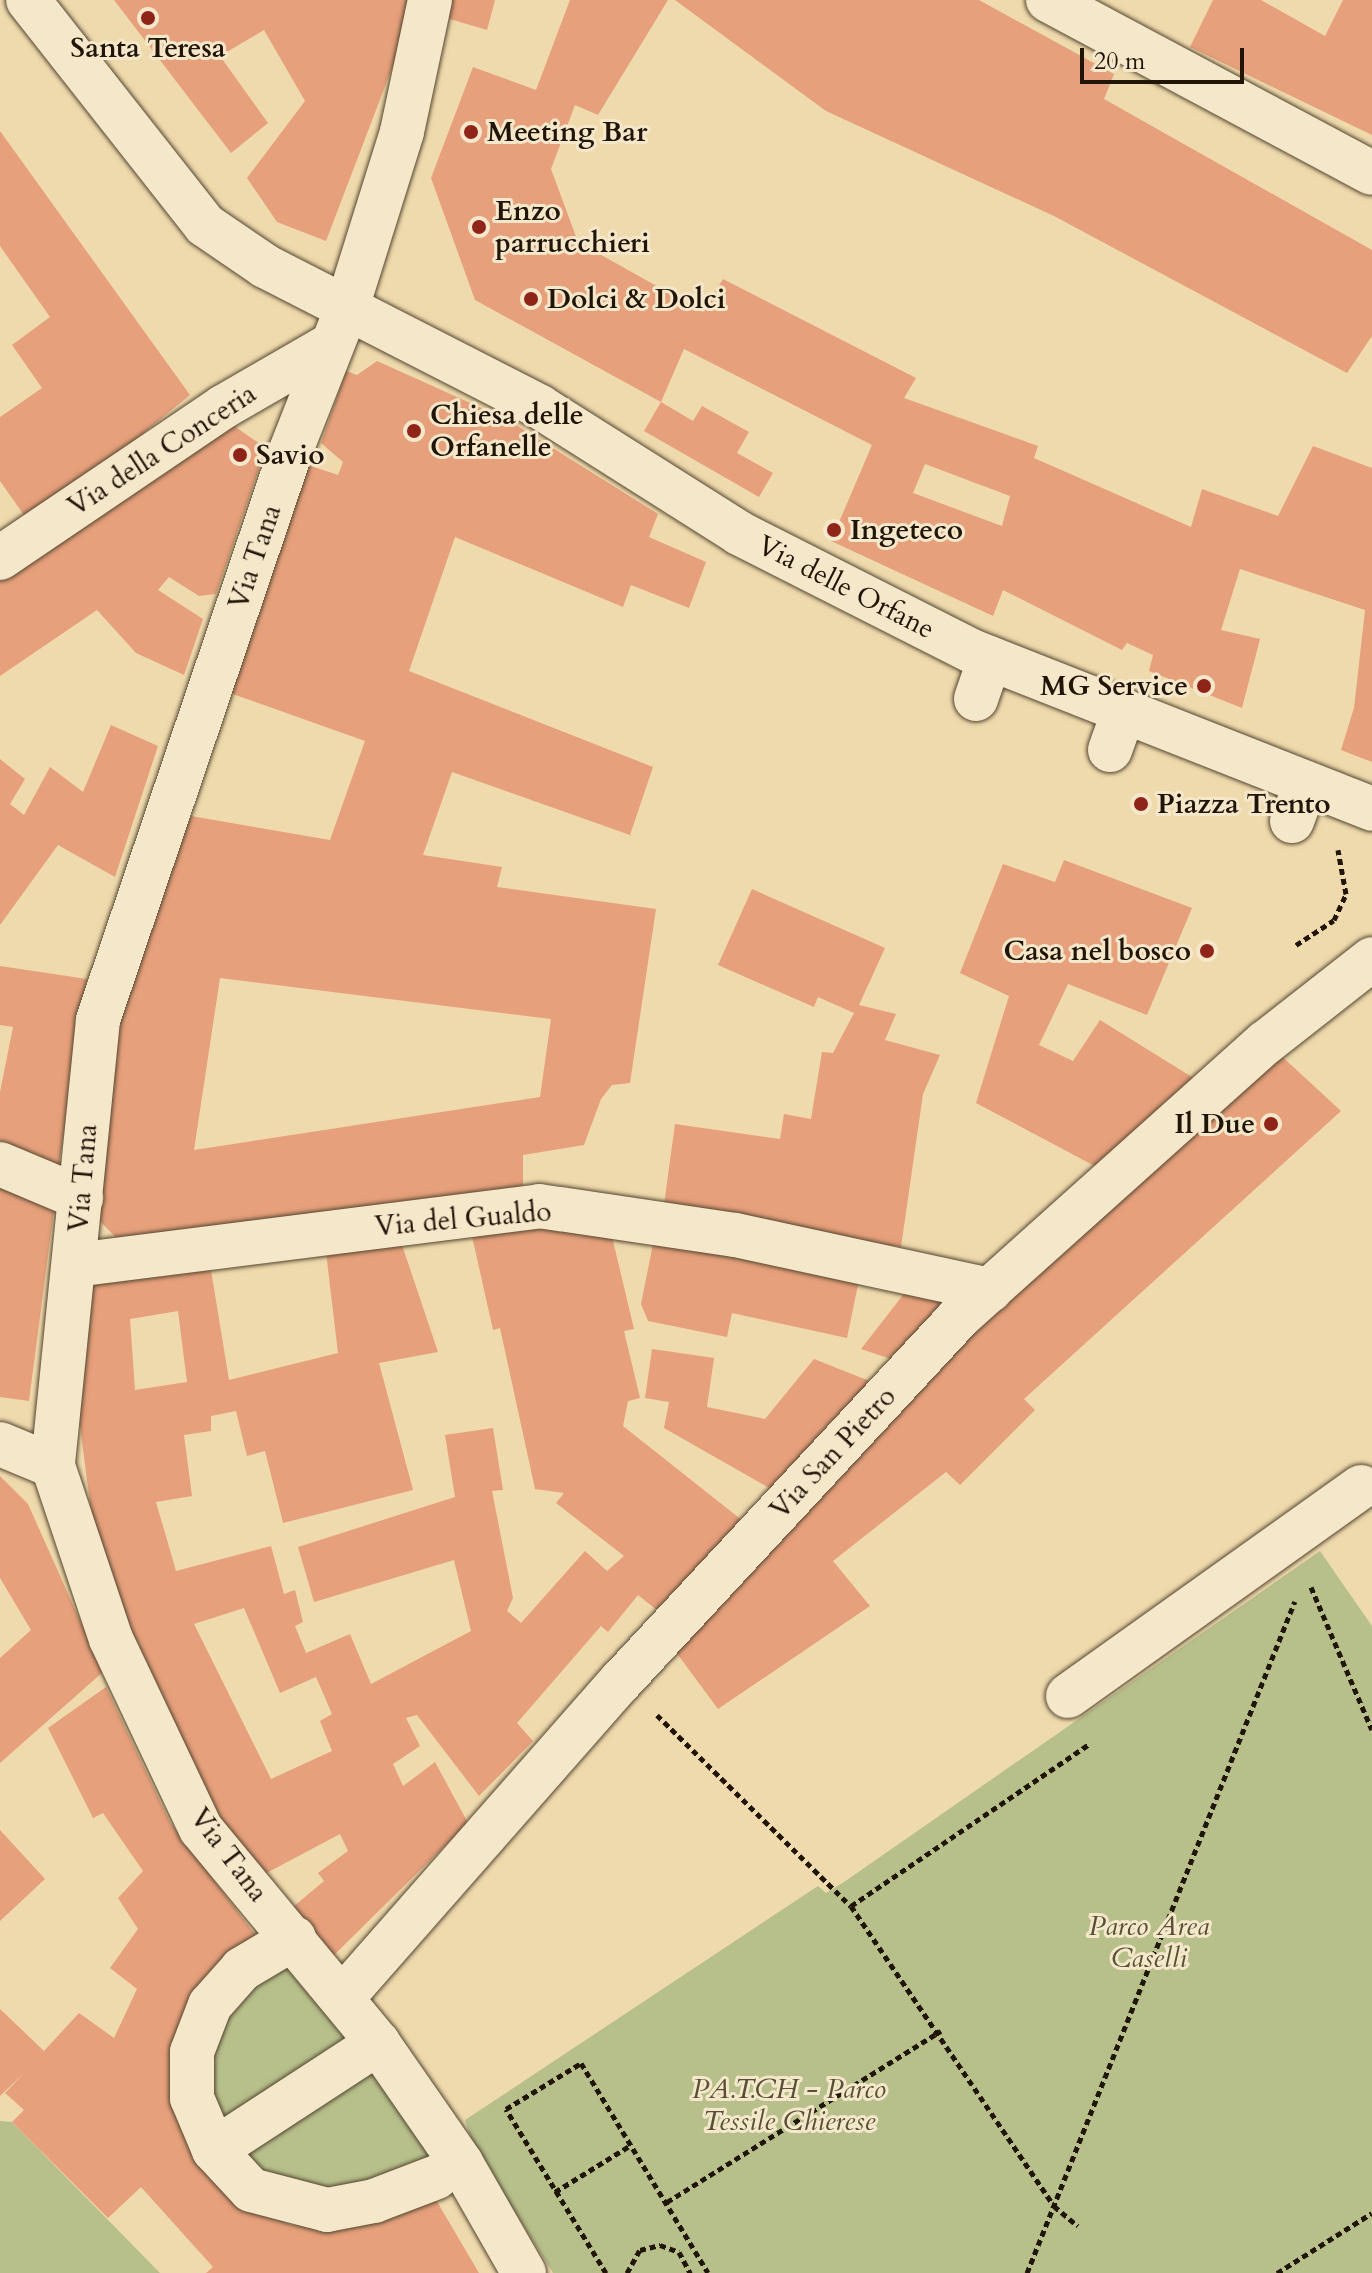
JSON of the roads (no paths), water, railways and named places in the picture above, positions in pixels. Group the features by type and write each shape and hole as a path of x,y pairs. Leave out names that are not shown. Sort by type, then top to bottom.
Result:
{"street":[{"name":"Via delle Orfane","path":"28,0 205,225 265,266 540,407 739,533 990,658 1117,731 1299,802 1372,809"},
{"name":"Via Tana","path":"430,0 402,132 347,308 327,347 98,1020 53,1466 111,1639 201,1829 378,2043 461,2163 524,2273"},
{"path":"1048,0 1372,173"},
{"name":"Via della Conceria","path":"0,558 223,407 327,347"},
{"path":"976,699 990,658"},
{"name":"Via San Pietro","path":"343,1997 621,1681 990,1290 1343,975 1372,959"},
{"path":"0,1164 81,1198"},
{"name":"Via del Gualdo","path":"75,1265 539,1206 735,1235 990,1290"},
{"path":"0,1444 53,1466"},
{"path":"1068,1696 1361,1487"},
{"path":"294,1938 242,1969 210,2005 192,2052 192,2098 214,2150 251,2190 327,2210 374,2201 437,2177"},
{"path":"214,2150 378,2043"}],"place":[{"name":"Santa Teresa","path":"148,18"},
{"name":"Meeting Bar","path":"471,132"},
{"name":"Enzo parrucchieri","path":"479,227"},
{"name":"Dolci & Dolci","path":"531,299"},
{"name":"Chiesa delle Orfanelle","path":"414,431"},
{"name":"Savio","path":"240,455"},
{"name":"Ingeteco","path":"834,530"},
{"name":"MG Service","path":"1204,686"},
{"name":"Piazza Trento","path":"1141,804"},
{"name":"Casa nel bosco","path":"1207,951"},
{"name":"Il Due","path":"1271,1124"}],"park label":[{"name":"Parco Area Caselli","path":"1149,1942"},
{"name":"PA.T.CH - Parco Tessile Chierese","path":"789,2105"}]}
